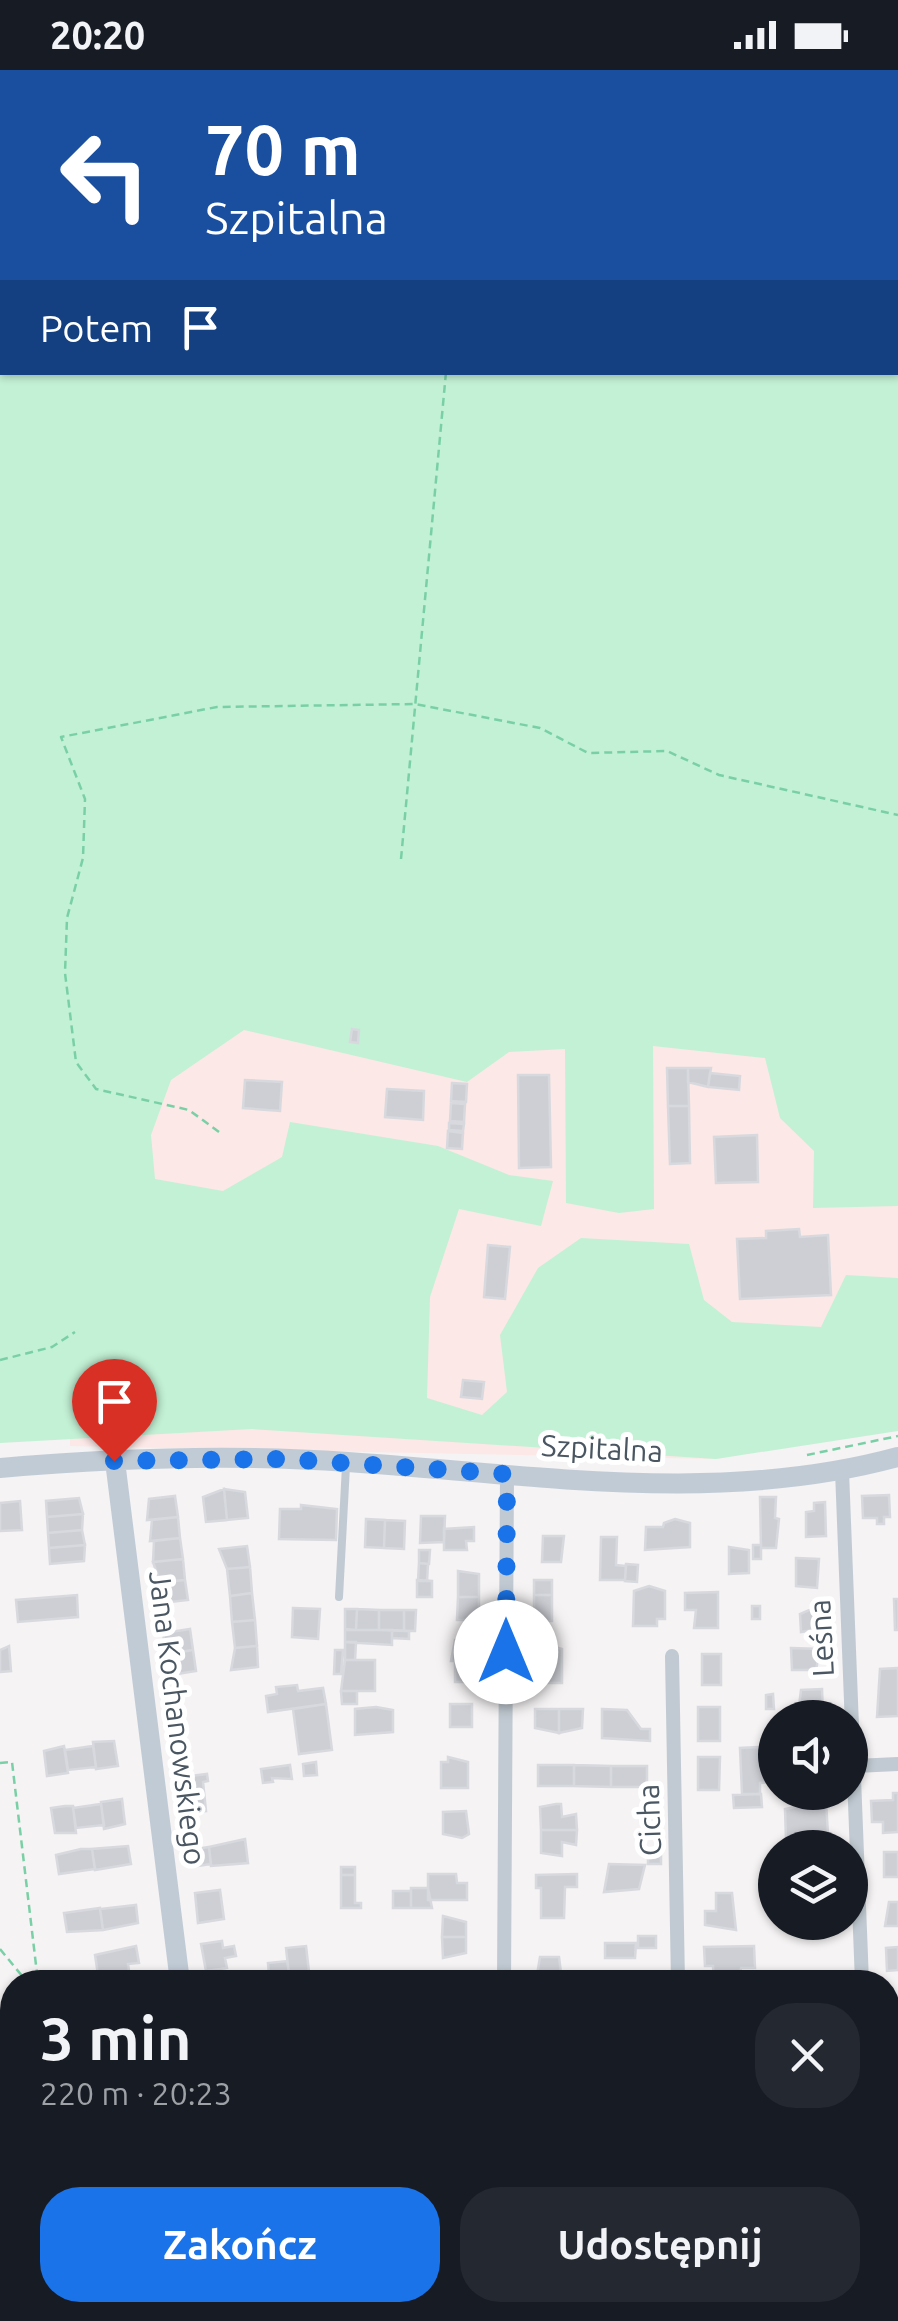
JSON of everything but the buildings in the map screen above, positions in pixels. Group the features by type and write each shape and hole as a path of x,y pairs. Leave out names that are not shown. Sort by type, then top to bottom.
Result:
{"street":[{"name":"Szpitalna","path":"0,1468 114,1461 347,1462 698,1484 760,1482 898,1457"},
{"name":"Jana Kochanowskiego","path":"114,1461 178,1970"},
{"name":"Leśna","path":"842,1470 852,1700"},
{"path":"504,1970 507,1474"},
{"name":"Cicha","path":"672,1656 678,1970"},
{"path":"868,1765 898,1764"},
{"name":"Leśna","path":"856,1810 862,1970"}],"lane":[{"path":"339,1596 347,1462"}],"path":[{"path":"401,859 446,375"},
{"path":"219,1132 189,1110 96,1089 76,1062 65,973 67,918 83,858 85,799 61,737 217,707 415,704 540,728 588,753 667,751 719,775 898,815"},
{"path":"0,1360 52,1347 76,1332"},
{"path":"806,1456 898,1436"},
{"path":"574,1465 587,1460 639,1463"},
{"path":"0,1763 12,1762 37,1970"},
{"path":"0,1948 17,1970"}],"shaded area":[{"path":"67,918 898,988 898,1425 716,1459 70,1446"}],"green space":[{"path":"0,375 898,375 898,1206 813,1208 814,1151 780,1118 765,1058 653,1046 654,1209 619,1213 566,1203 565,1049 509,1052 467,1082 244,1030 171,1080 151,1135 155,1179 223,1191 282,1157 290,1122 438,1146 509,1175 553,1181 541,1226 459,1209 430,1297 427,1398 482,1415 507,1392 500,1335 538,1268 581,1238 689,1244 704,1300 732,1322 821,1327 846,1275 898,1278 898,1431 716,1459 252,1429 0,1443"}],"route":[{"path":"114,1461 285,1459 507,1474 506,1652"}]}
